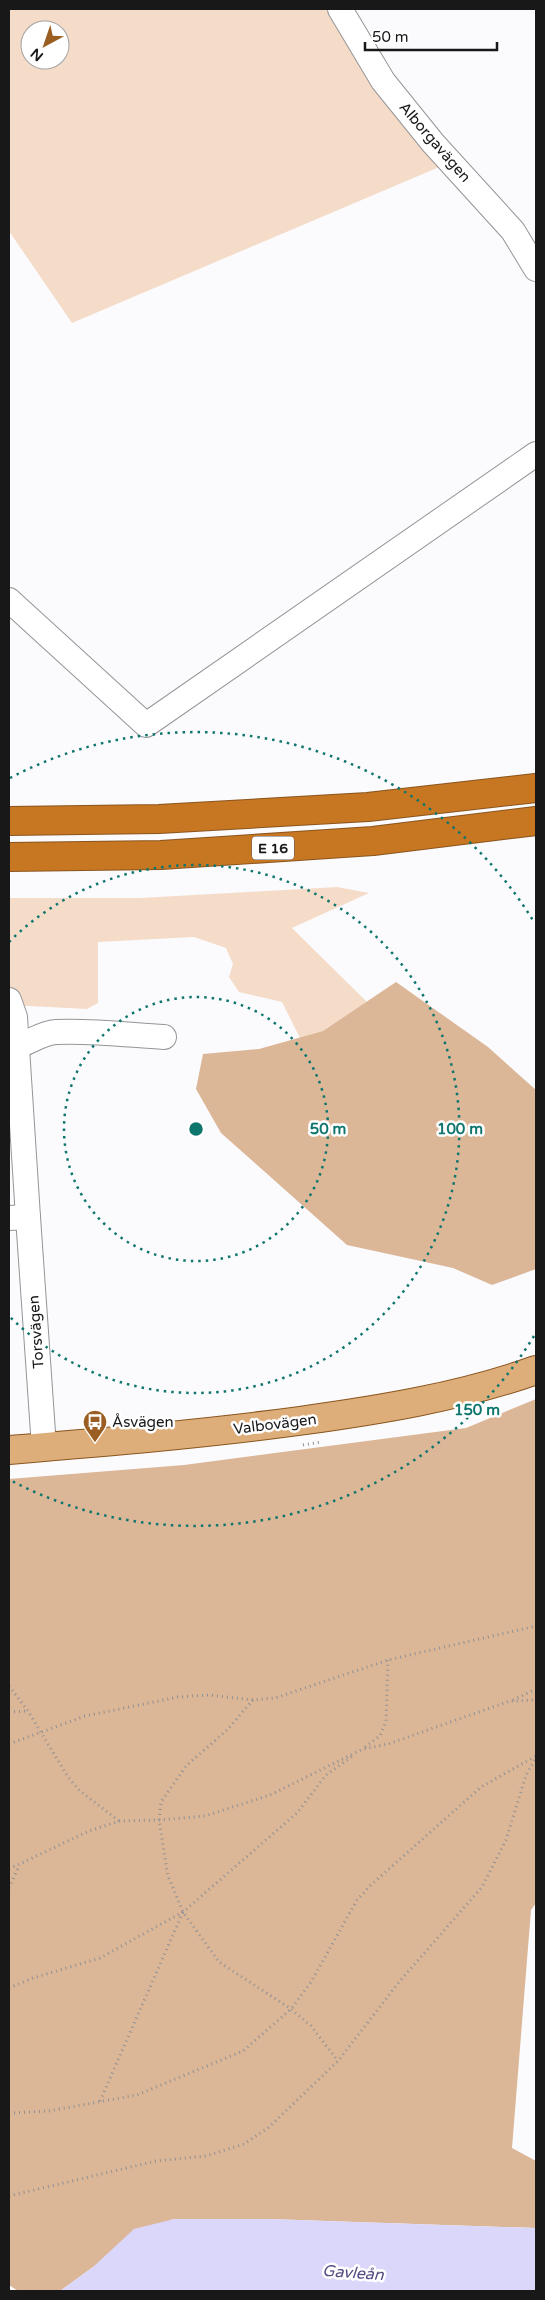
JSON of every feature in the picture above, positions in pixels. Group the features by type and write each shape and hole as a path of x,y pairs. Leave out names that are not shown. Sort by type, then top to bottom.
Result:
{"highway":[{"path":"9,820 159,819 368,807 536,788"},
{"name":"E 16","path":"9,857 161,855 373,841 536,821"}],"main road":[{"name":"Valbovägen","path":"9,1450 248,1428 343,1415 467,1390 536,1370"}],"street":[{"name":"Alborgavägen","path":"340,9 383,81 433,142 514,230 536,269"},
{"path":"9,600 146,726 536,454"},
{"name":"Torsvägen","path":"9,1000 14,1017 12,1047 19,1218 44,1447"},
{"path":"12,1047 54,1032 164,1037"}],"path":[{"path":"9,1744 86,1716 178,1697 209,1694 253,1700 275,1698 388,1660 536,1626"},
{"path":"9,1988 33,1978 100,1958 183,1912 297,1814 326,1775 380,1736 386,1721 388,1660"},
{"path":"9,1686 28,1711 68,1777 80,1791 120,1821"},
{"path":"9,1869 19,1866 90,1830 120,1821 205,1816 270,1795 363,1749 388,1744 510,1701 536,1689"},
{"path":"253,1700 227,1730 186,1766 161,1802 159,1820 168,1876 183,1912 219,1962 291,2009 311,2026 338,2061"},
{"path":"510,1701 536,1700"},
{"path":"9,1712 28,1711"},
{"path":"9,2113 49,2111 138,2095 243,2052 291,2009 311,1982 357,1900 371,1885 481,1787 536,1757"},
{"path":"9,2196 156,2161 206,2156 244,2144 268,2128 338,2061 399,1982 482,1886 506,1840 526,1775 536,1757"},
{"path":"9,1888 19,1866"},
{"path":"100,2102 183,1912"}],"shaded area":[{"path":"9,9 336,9 444,165 72,323 9,231"},
{"path":"337,887 369,893 292,928 367,1002 323,1031 300,1038 282,1002 239,992 229,977 233,964 226,948 194,937 98,942 98,1003 87,1009 9,1005 9,898 140,898"},
{"path":"396,982 488,1047 536,1090 536,1269 492,1285 453,1268 347,1245 221,1133 196,1089 203,1054 259,1049 323,1031"},
{"path":"536,1399 536,1903 531,1910 512,2148 536,2161 536,2228 268,2219 174,2219 93,2267 60,2291 18,2291 9,2285 9,1479 184,1465 466,1428"}],"water":[{"name":"Gavleån","path":"174,2219 268,2219 536,2228 536,2291 60,2291 93,2267 134,2229"}],"place":[{"name":"Åsvägen","path":"95,1443"}]}
